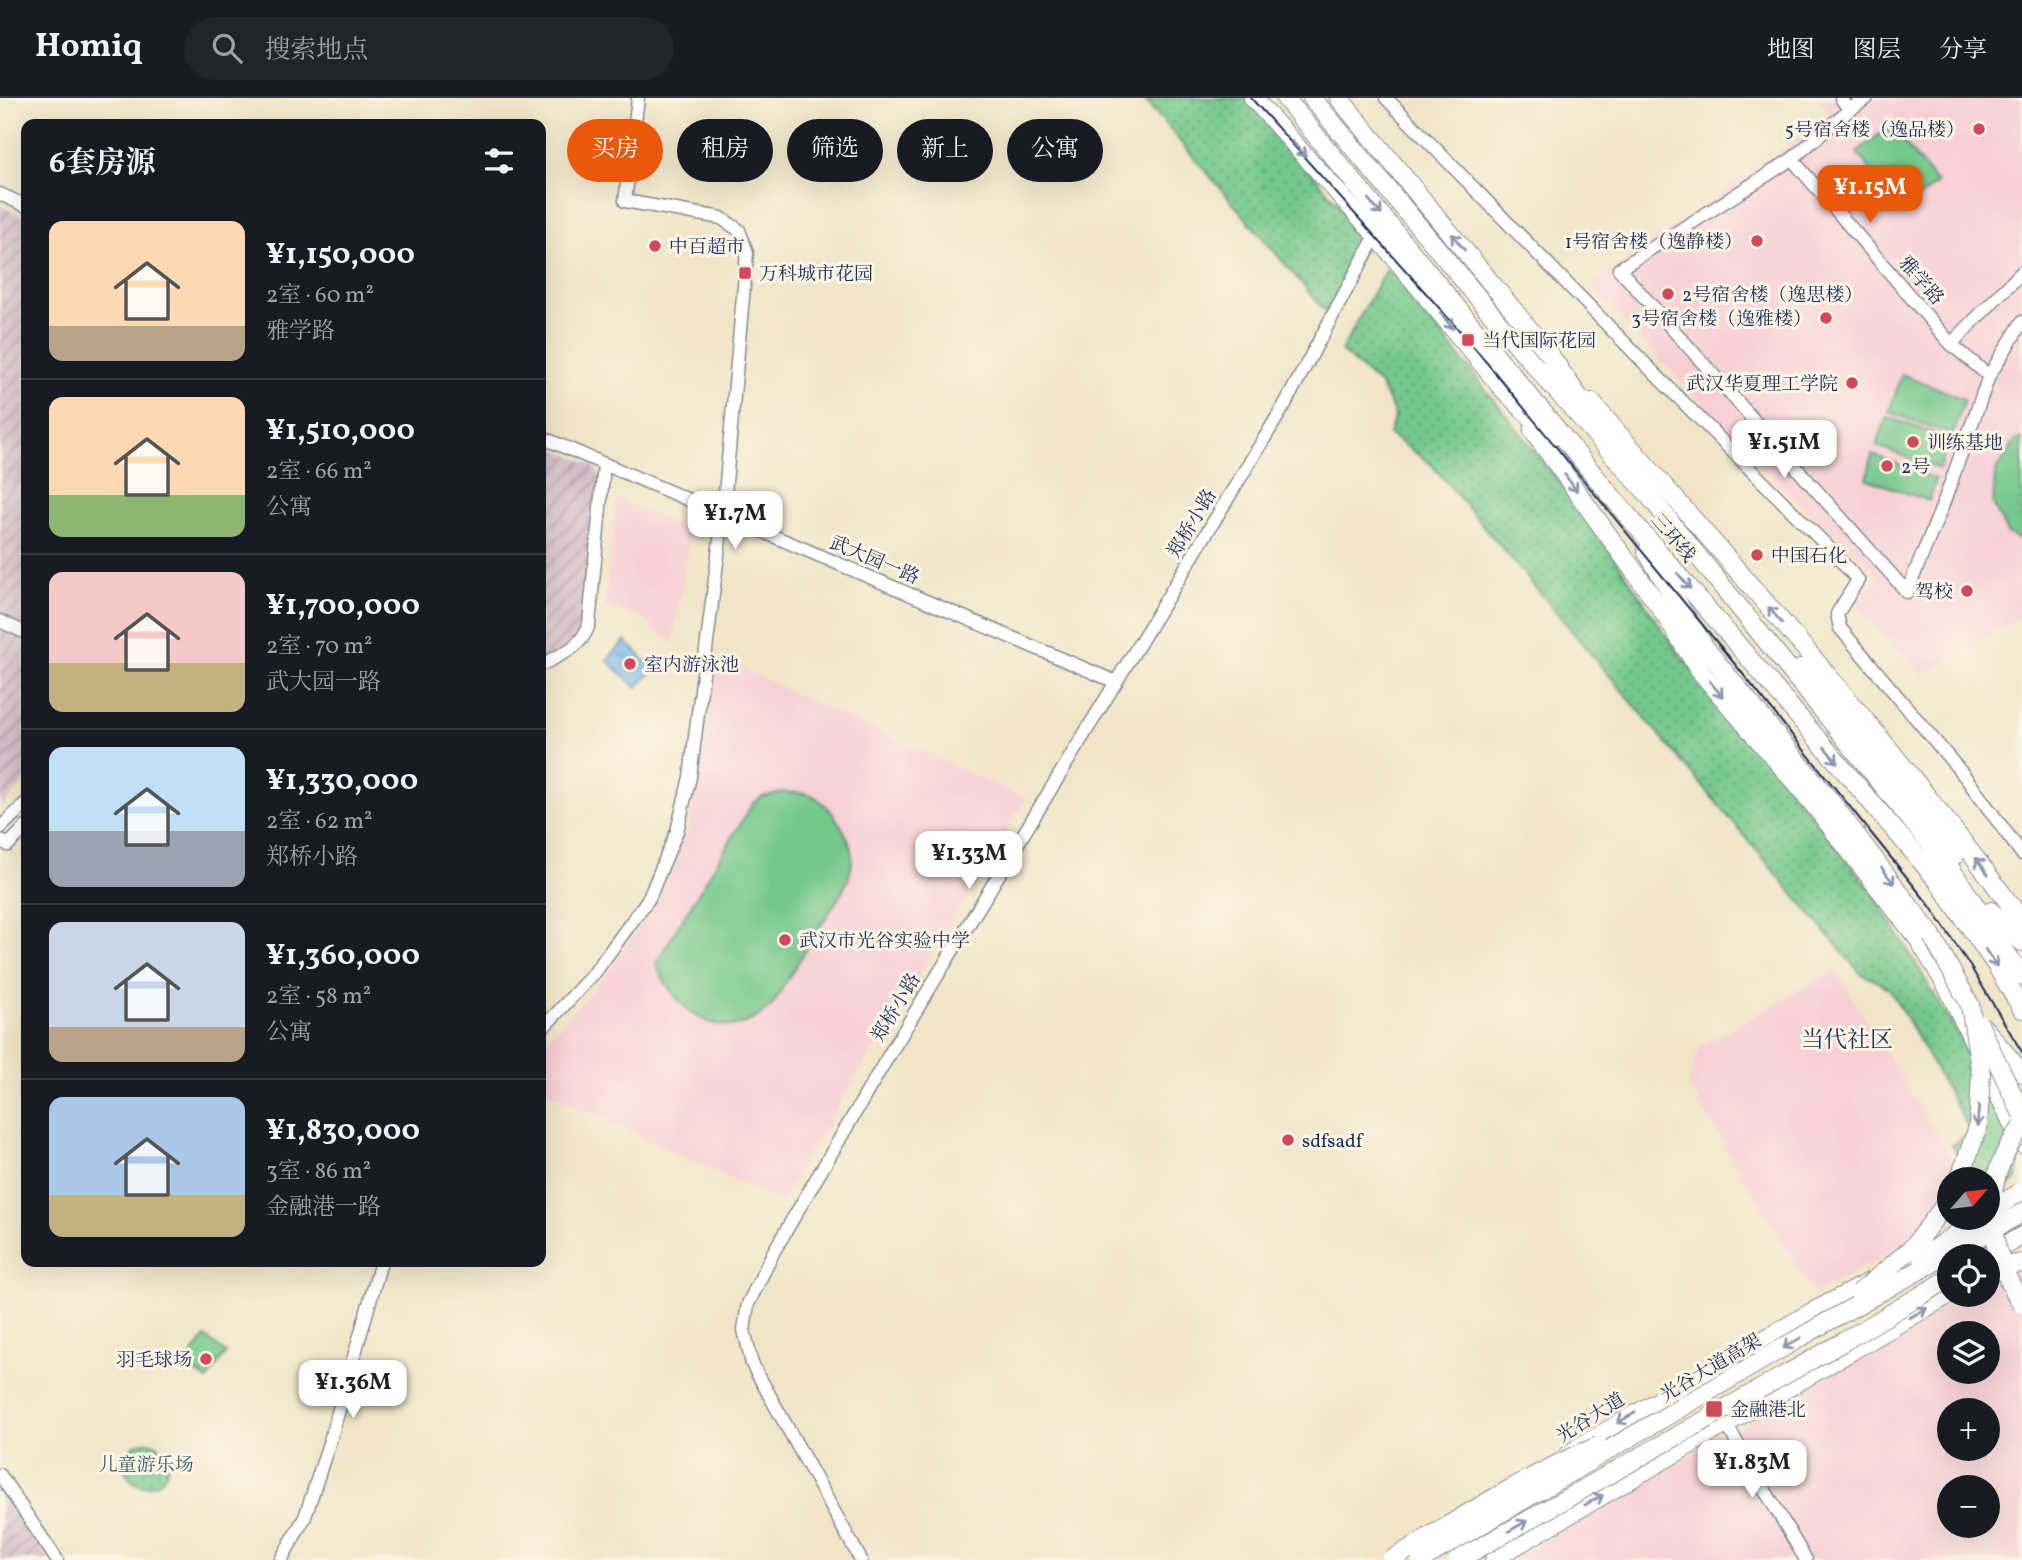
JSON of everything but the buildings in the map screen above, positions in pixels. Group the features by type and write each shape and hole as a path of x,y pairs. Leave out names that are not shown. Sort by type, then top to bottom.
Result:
{"highway":[{"path":"1253,98 1509,383 1700,671 1860,863 1919,940 1948,988 2022,1144"},
{"name":"三环线","path":"1285,98 1509,383 1946,876 2022,1009"},
{"name":"三环线","path":"1312,98 1534,365 1646,492 2022,976"},
{"path":"1339,98 1543,347 1923,789 2020,916"},
{"path":"1543,347 1646,492 1821,689 1911,798 1962,866 2022,964"},
{"path":"1618,504 1705,648 1827,797 1932,936 1970,1005 2022,1114"},
{"path":"1660,607 1694,646 1722,668"},
{"path":"1796,641 1872,751"},
{"path":"1827,797 1860,863"},
{"path":"1994,917 2022,942"},
{"path":"1948,988 2011,1057 2022,1073"},
{"path":"1964,1167 1978,1127 1981,1074 1970,1005"},
{"path":"2022,1128 2011,1140 1995,1180 1991,1226 1995,1248 2011,1287 2022,1304"},
{"path":"2017,1205 2022,1179"},
{"path":"2000,1205 2022,1190"},
{"name":"光谷大道高架","path":"1421,1560 1874,1296 2017,1205"},
{"path":"1825,1323 1912,1248 1937,1215"},
{"path":"1874,1296 1915,1262 1964,1230"},
{"path":"2000,1252 2021,1246"},
{"path":"2000,1261 2021,1246"},
{"path":"1458,1560 1937,1289"},
{"path":"1391,1560 1482,1506 1580,1454 1654,1425"}],"main road":[{"name":"光谷大道","path":"2000,1211 2017,1205"},
{"name":"光谷大道","path":"1408,1560 1517,1495 1578,1446 1810,1312 1959,1230"},
{"path":"1493,1560 1726,1424 1937,1290"}],"street":[{"path":"546,1025 595,972 649,898 677,831 690,777 723,516 747,253 739,230 721,218 625,201 638,98"},
{"path":"1386,98 1858,580 1837,614 1840,628 1966,778 2022,854"},
{"path":"1841,98 1849,110"},
{"path":"1867,98 1792,159 1619,269 1907,592 1942,507 1989,376 2022,322"},
{"name":"雅学路","path":"1792,159 1951,344 1989,376"},
{"path":"0,194 21,204"},
{"name":"郑桥小路","path":"861,1560 752,1364 744,1330 748,1304 774,1251 886,1060 1284,406 1376,235"},
{"path":"1951,344 2022,272"},
{"name":"武大园一路","path":"546,439 1116,682"},
{"path":"546,662 573,648 584,638 589,624 604,465"},
{"path":"0,621 21,633"},
{"path":"0,828 21,808"},
{"path":"0,839 8,845 21,832"},
{"path":"281,1560 305,1517 332,1434 380,1267"},
{"path":"1726,1424 1806,1560"},
{"path":"0,1475 57,1560"}],"shaded area":[{"name":"武汉华夏理工学院","path":"1819,98 2022,98 2022,616 1922,675 1852,601 1880,577 1767,473 1591,286 1830,115"},
{"path":"0,206 21,216 21,785 0,808"},
{"path":"546,445 592,465 602,477 589,594 580,639 546,660"},
{"path":"617,500 691,531 673,643 637,615 605,608"},
{"name":"武汉市光谷实验中学","path":"716,654 769,682 1026,799 780,1202 546,1091 546,1040 603,979 657,901 687,832 699,777"},
{"path":"1835,970 1957,1167 1937,1167 1937,1226 1814,1294 1689,1085 1699,1047"},
{"path":"2022,1263 2022,1560 1512,1560 1946,1307 2000,1307 2000,1276"},
{"path":"0,1490 49,1560 0,1560"}],"green space":[{"path":"1143,98 1249,98 1369,241 1326,312"},
{"path":"1890,125 1937,183 1905,210 1857,153"},
{"path":"1386,269 1394,275 1583,511 1675,648 1871,889 1971,1056 2019,1149 2017,1179 2000,1194 2000,1167 1966,1167 1952,1145 1971,1132 1889,988 1860,973 1431,464 1389,434 1395,415 1381,386 1341,351"},
{"path":"1902,374 1964,399 1953,435 1889,412"},
{"name":"训练基地","path":"1887,417 1949,438 1939,469 1876,446"},
{"path":"2022,438 2022,541 2007,533 1993,504 1995,473 2015,441"},
{"name":"2号","path":"1872,454 1936,479 1929,501 1867,479"},
{"path":"785,792 811,795 832,813 844,830 851,848 852,866 849,876 840,896 771,1006 754,1019 737,1025 720,1025 703,1020 675,997 656,963 753,803 762,797"},
{"name":"羽毛球场","path":"205,1337 226,1353 207,1380 185,1364"},
{"name":"儿童游乐场","path":"146,1442 155,1443 162,1448 167,1455 167,1473 162,1480 155,1485 146,1486 137,1485 130,1480 125,1473 124,1464 125,1455 130,1448 137,1443"}],"water":[{"name":"室内游泳池","path":"625,641 654,669 637,688 607,660"}],"tram line":[{"path":"1251,98 1468,340 1734,663 1930,906 2022,1052"}],"place":[{"name":"5号宿舍楼（逸品楼）","path":"1979,129"},
{"name":"1号宿舍楼（逸静楼）","path":"1757,241"},
{"name":"中百超市","path":"655,246"},
{"name":"万科城市花园","path":"745,273"},
{"name":"2号宿舍楼（逸思楼）","path":"1668,294"},
{"name":"3号宿舍楼（逸雅楼）","path":"1826,318"},
{"name":"当代国际花园","path":"1468,340"},
{"name":"武汉华夏理工学院","path":"1852,383"},
{"name":"训练基地","path":"1913,442"},
{"name":"2号","path":"1887,466"},
{"name":"中国石化","path":"1757,555"},
{"name":"驾校","path":"1967,591"},
{"name":"室内游泳池","path":"630,664"},
{"name":"武汉市光谷实验中学","path":"785,940"},
{"name":"sdfsadf","path":"1288,1140"},
{"name":"羽毛球场","path":"206,1359"},
{"name":"金融港北","path":"1714,1409"}],"district":[{"name":"当代社区","path":"1847,1039"}]}
